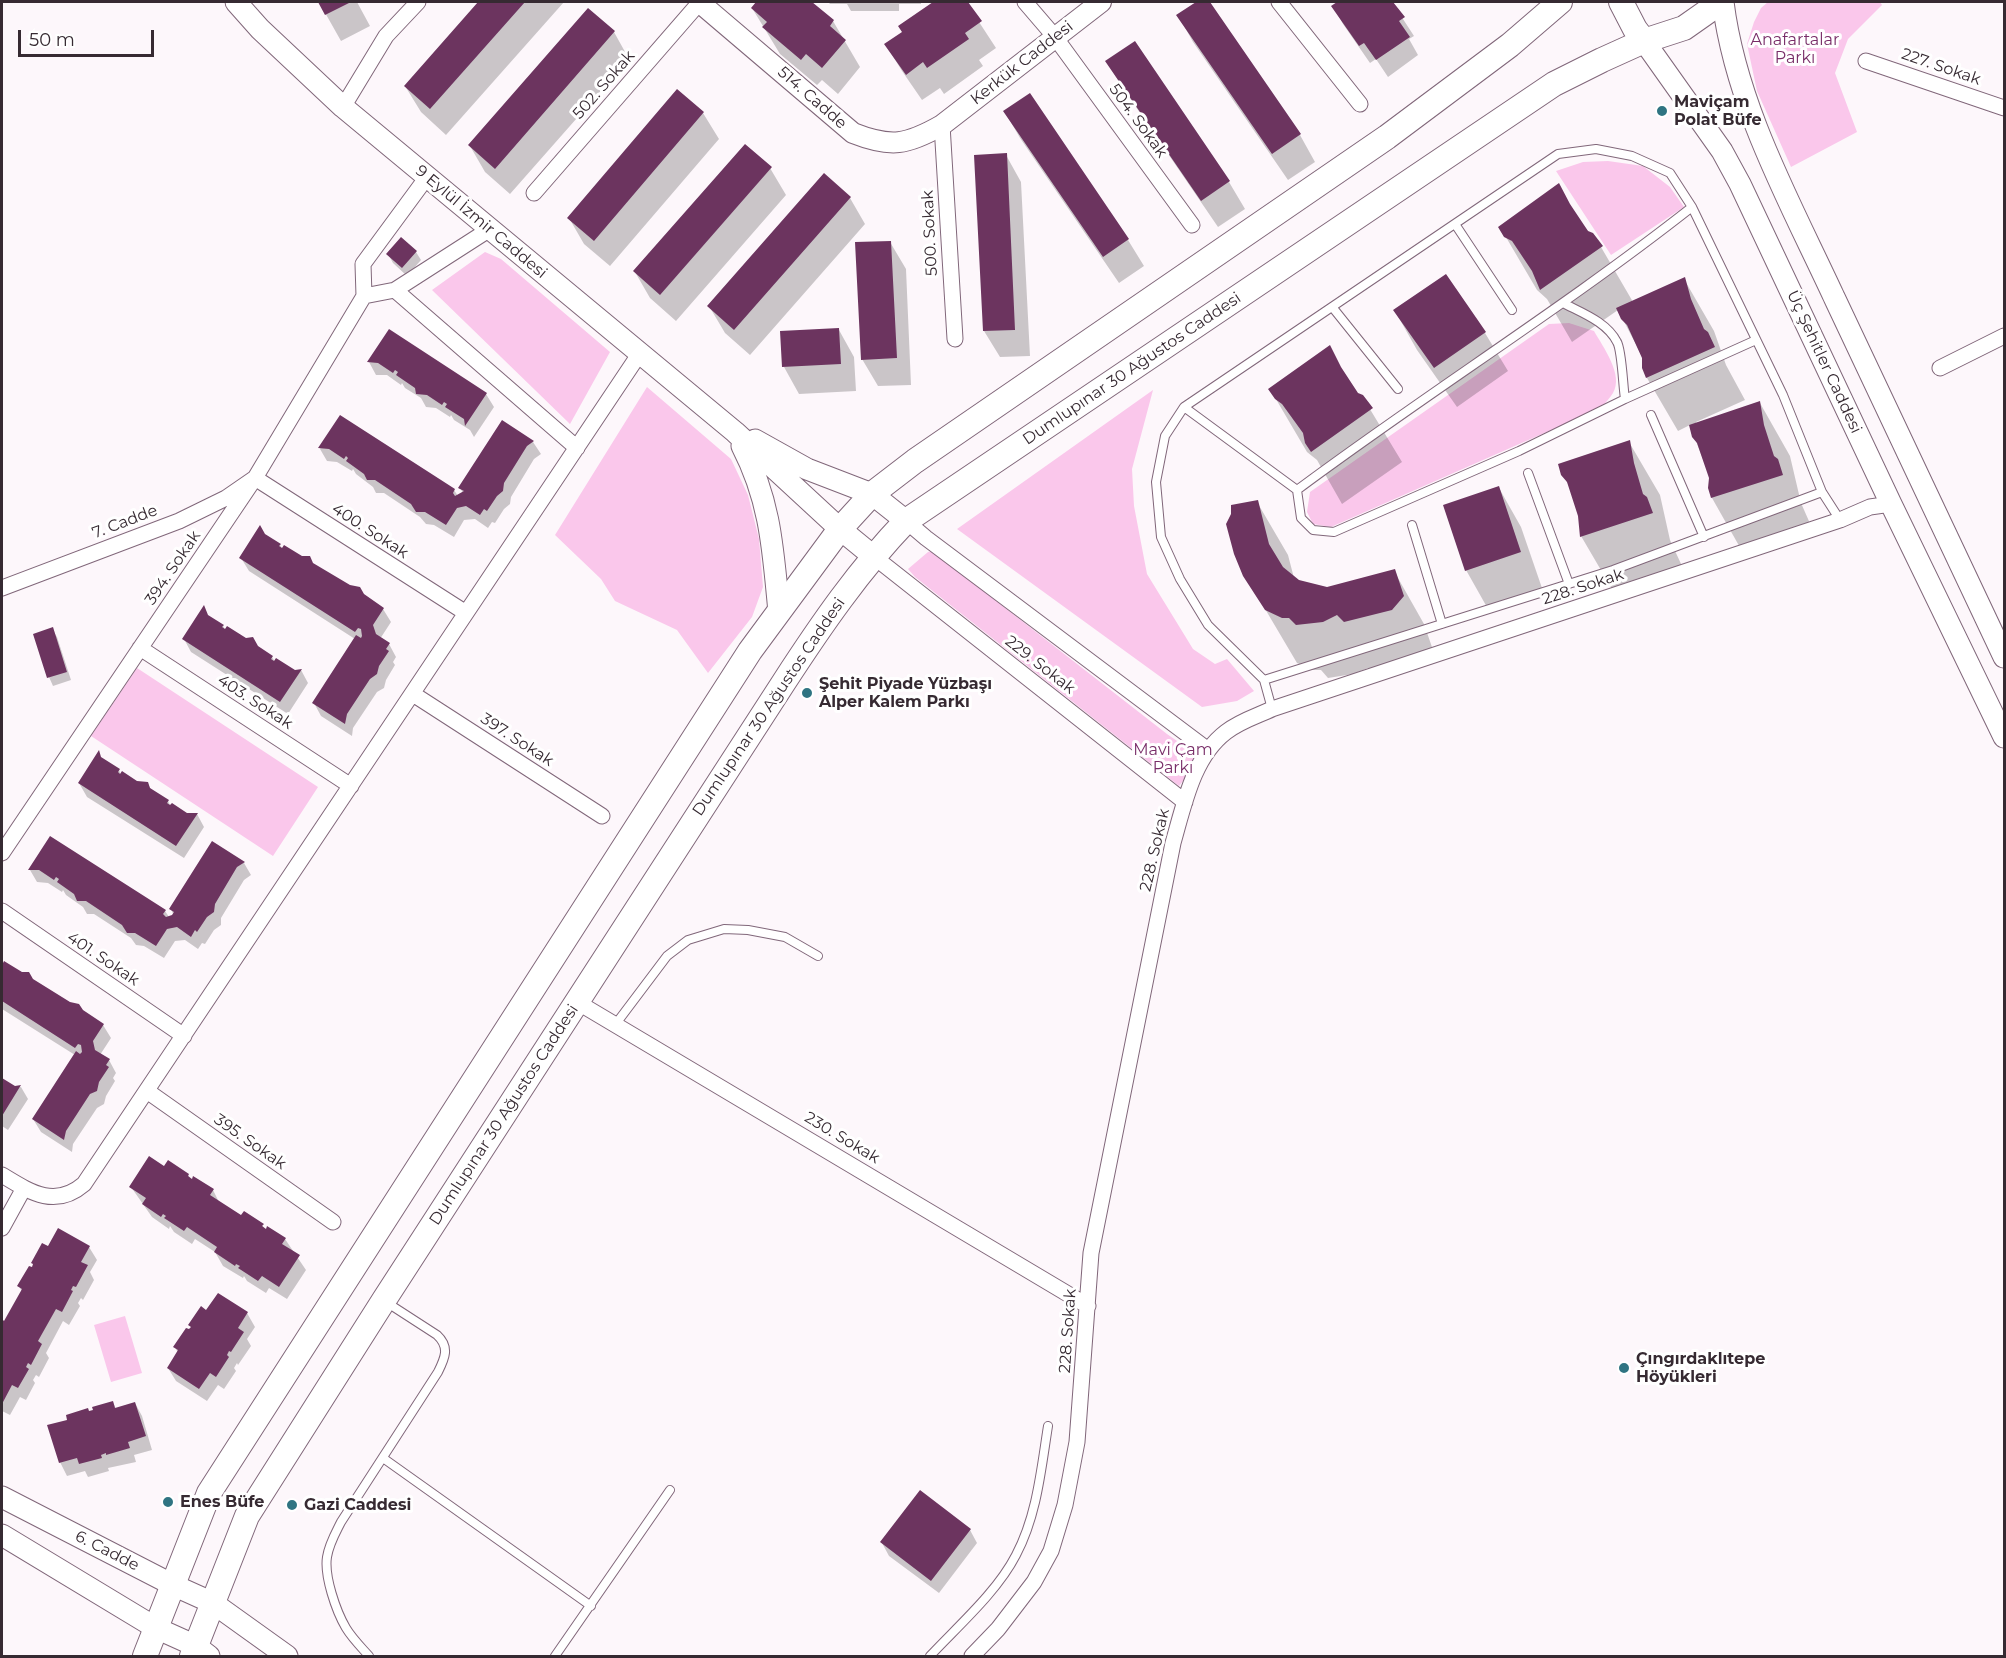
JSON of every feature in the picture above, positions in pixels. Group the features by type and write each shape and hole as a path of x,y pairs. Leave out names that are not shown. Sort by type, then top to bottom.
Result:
{"main road":[{"name":"9 Eylül İzmir Caddesi","path":"236,2 260,29 343,106 735,432 840,529 873,556"},
{"path":"145,1656 209,1493 744,660 840,529 872,494 915,461 1387,137 1510,45 1560,2"},
{"name":"Üç Şehitler Caddesi","path":"1621,2 1635,29 1722,151 1740,184 2004,737"},
{"path":"1722,2 1733,59 1780,182 2004,657"},
{"name":"Dumlupınar 30 Ağustos Caddesi","path":"199,1653 213,1603 247,1516 819,628 873,556 906,521 1554,84 1644,41 1684,28 1722,2"},
{"name":"9 Eylül İzmir Caddesi","path":"735,432 761,442 807,469 872,494 906,521"},
{"name":"9 Eylül İzmir Caddesi","path":"735,432 756,473 765,502 772,537 779,612"},
{"name":"6. Cadde","path":"2,1497 173,1585 213,1603"},
{"path":"2,1535 199,1653"},
{"path":"213,1603 287,1656"}],"street":[{"path":"343,106 386,36 418,2"},
{"name":"514. Cadde","path":"700,2 854,133 875,141 897,143 921,137 942,125"},
{"name":"502. Sokak","path":"534,193 700,2"},
{"name":"504. Sokak","path":"1025,2 1055,37 1192,225"},
{"name":"Kerkük Caddesi","path":"942,125 1101,2"},
{"path":"1279,2 1360,104"},
{"name":"227. Sokak","path":"1866,61 2004,108"},
{"name":"500. Sokak","path":"942,125 955,339"},
{"path":"427,177 363,264 364,296 395,290 490,229"},
{"path":"395,290 577,448"},
{"name":"394. Sokak","path":"2,854 255,478 364,296"},
{"path":"1940,368 2004,336"},
{"path":"2,1175 40,1195 55,1197 75,1192 89,1177 640,353"},
{"name":"7. Cadde","path":"2,588 179,521 226,498 255,478"},
{"name":"400. Sokak","path":"255,478 466,613"},
{"name":"228. Sokak","path":"972,1656 998,1629 1034,1582 1051,1551 1058,1530 1072,1474 1077,1442 1091,1253 1173,843 1191,782 1208,750 1228,730 1272,709 1840,520 1870,507 1891,504"},
{"name":"229. Sokak","path":"906,521 1208,750"},
{"name":"229. Sokak","path":"873,556 1185,802"},
{"name":"403. Sokak","path":"140,648 351,786"},
{"name":"397. Sokak","path":"413,694 602,816"},
{"name":"401. Sokak","path":"2,911 184,1036"},
{"name":"230. Sokak","path":"577,1002 1088,1306"},
{"name":"395. Sokak","path":"147,1091 333,1222"},
{"path":"2,1228 24,1188"}],"lane":[{"path":"1272,709 1264,680 1208,625 1180,579 1161,537 1156,482 1165,436 1184,407 1558,154 1596,149 1632,156 1670,173 1692,207 1783,395 1822,492 1840,520"},
{"path":"1297,490 1634,253 1692,207"},
{"path":"1455,224 1512,310"},
{"path":"1563,303 1608,329 1619,343 1624,399"},
{"path":"1333,308 1398,389"},
{"path":"1184,407 1297,490 1301,518 1312,530 1334,532 1519,451 1624,399 1756,340"},
{"path":"1651,415 1704,537"},
{"path":"1528,473 1569,584"},
{"path":"1264,680 1569,584 1704,537 1822,492"},
{"path":"1412,525 1442,624"},
{"path":"615,1025 667,956 688,940 724,929 748,930 785,936 818,956"},
{"path":"369,1656 346,1628 339,1614 326,1573 331,1542 341,1522 438,1372 446,1354 443,1341 437,1335 384,1300"},
{"path":"930,1656 983,1600 1016,1557 1033,1512 1048,1426"},
{"path":"383,1458 591,1606"},
{"path":"555,1656 670,1490"}],"green space":[{"name":"Anafartalar Parkı","path":"1768,2 1880,2 1882,5 1848,39 1835,73 1857,132 1791,167 1757,91 1747,44 1761,8"},
{"path":"1608,161 1643,166 1670,187 1684,207 1611,255 1556,171 1583,162"},
{"path":"485,252 501,259 610,352 570,424 432,290"},
{"path":"1569,323 1594,331 1614,370 1616,386 1601,408 1331,527 1313,524 1307,512 1310,492 1549,324"},
{"path":"647,387 731,459 748,495 759,539 763,587 752,617 708,673 677,630 615,601 601,579 555,535"},
{"path":"1153,390 1132,469 1134,506 1147,574 1193,649 1215,664 1227,659 1254,691 1237,701 1202,707 957,529"},
{"name":"Mavi Çam Parkı","path":"932,551 1167,734 1180,743 1205,753 1179,786 915,577 908,569"},
{"path":"137,668 318,787 273,856 91,736"},
{"path":"125,1316 142,1373 111,1382 94,1325"}],"building":[{"path":"318,2 351,2 325,15"},
{"path":"478,2 525,2 430,109 404,86"},
{"path":"756,2 812,2 834,20 830,26 846,40 822,68 806,54 801,60 762,27 767,22 751,8"},
{"path":"933,2 968,2 982,21 965,33 969,39 927,68 923,62 906,75 884,44 902,32 898,26"},
{"path":"1196,2 1210,2 1301,134 1272,154 1176,15"},
{"path":"1337,2 1393,2 1405,17 1399,21 1410,37 1376,60 1364,43 1359,46 1331,6"},
{"path":"588,8 615,31 495,169 468,145"},
{"path":"1135,41 1230,181 1201,201 1105,61"},
{"path":"677,89 704,112 594,241 567,218"},
{"path":"1030,93 1129,239 1103,257 1003,111"},
{"path":"745,144 772,167 660,295 633,271"},
{"path":"1007,153 1015,330 983,331 974,155"},
{"path":"824,173 851,197 734,330 707,306"},
{"path":"1559,183 1588,231 1593,233 1603,246 1540,290 1532,271 1512,241 1504,237 1498,227"},
{"path":"401,237 417,251 402,268 386,254"},
{"path":"891,241 897,358 861,360 855,242"},
{"path":"1446,274 1486,332 1434,368 1393,310"},
{"path":"1685,277 1691,299 1715,347 1646,378 1642,368 1642,358 1627,325 1616,308"},
{"path":"839,328 841,364 782,367 780,331"},
{"path":"389,329 487,393 465,426 464,419 445,407 447,404 444,402 442,405 427,395 416,394 415,388 396,375 398,372 395,370 393,373 378,363 367,362"},
{"path":"1330,345 1358,393 1363,395 1373,408 1311,452 1305,443 1303,433 1268,389"},
{"path":"1760,401 1764,425 1783,475 1711,498 1708,488 1709,478 1689,425"},
{"path":"340,415 455,489 453,493 455,496 464,491 458,488 502,420 534,441 527,446 504,483 503,491 487,511 484,509 480,515 466,506 457,508 446,525 425,512 416,512 411,504 375,480 367,480 364,474 346,461 348,458 346,456 344,459 329,449 318,448"},
{"path":"1630,440 1643,494 1647,497 1653,513 1580,537 1578,516 1567,482 1561,475 1558,464"},
{"path":"1499,486 1521,552 1465,571 1443,505"},
{"path":"1258,500 1269,544 1283,567 1299,580 1327,587 1395,569 1404,596 1392,610 1344,622 1337,615 1323,622 1296,625 1289,618 1282,618 1265,610 1243,576 1226,524 1231,514 1231,505"},
{"path":"260,525 265,534 281,544 279,546 282,548 284,545 302,556 310,556 313,563 350,585 360,587 364,594 384,608 373,625 376,634 390,643 386,649 389,651 379,666 377,674 370,679 347,714 345,724 312,703 356,635 361,638 361,629 358,628 355,632 239,558"},
{"path":"204,605 208,615 224,625 222,627 225,629 227,626 246,638 253,637 258,646 273,656 271,659 274,661 276,658 295,670 302,669 280,702 182,639"},
{"path":"53,627 67,672 47,678 33,634"},
{"path":"99,750 101,757 120,769 118,772 120,774 122,771 137,781 148,782 150,788 169,800 167,803 170,805 172,803 187,813 198,813 176,846 78,783"},
{"path":"50,836 166,910 163,914 166,917 174,912 169,909 212,841 245,862 237,867 215,904 214,912 207,917 197,932 195,930 191,937 177,927 167,929 156,946 135,933 127,933 122,925 86,901 77,901 74,894 57,882 59,879 56,877 54,880 39,870 28,870"},
{"path":"4,961 22,972 29,972 33,979 70,1002 79,1004 83,1010 104,1024 93,1041 95,1050 110,1059 106,1065 109,1067 99,1082 97,1091 90,1094 66,1131 64,1140 32,1119 76,1051 80,1054 82,1052 81,1045 78,1044 75,1048 2,1001"},
{"path":"2,1078 15,1086 21,1085 2,1116"},
{"path":"149,1156 164,1166 168,1160 189,1174 188,1176 192,1179 193,1176 214,1189 210,1195 241,1215 244,1211 264,1224 262,1226 266,1229 267,1226 286,1238 282,1244 300,1255 279,1287 262,1276 258,1281 238,1268 240,1266 236,1264 235,1266 214,1252 217,1247 187,1227 184,1231 164,1218 166,1216 163,1214 161,1217 142,1204 146,1198 129,1187"},
{"path":"58,1228 90,1246 81,1262 88,1265 76,1287 73,1286 71,1290 73,1291 62,1312 56,1309 38,1341 42,1344 31,1365 28,1363 26,1367 29,1369 18,1388 12,1385 2,1404 2,1319 4,1321 22,1289 17,1286 29,1266 32,1267 31,1263 42,1243 48,1246"},
{"path":"218,1293 248,1312 238,1328 244,1332 231,1352 229,1351 227,1355 229,1357 216,1377 210,1373 199,1389 167,1368 178,1350 173,1347 186,1328 191,1327 188,1325 201,1306 206,1310"},
{"path":"113,1401 115,1408 135,1402 146,1436 128,1442 130,1448 106,1455 106,1453 101,1455 102,1458 79,1464 77,1458 59,1463 47,1425 67,1420 66,1415 88,1408 89,1411 93,1410 92,1407"},
{"path":"920,1490 971,1529 931,1581 880,1542"}],"place":[{"name":"Maviçam Polat Büfe","path":"1662,111"},
{"name":"Şehit Piyade Yüzbaşı Alper Kalem Parkı","path":"807,693"},
{"name":"Çıngırdaklıtepe Höyükleri","path":"1624,1368"},
{"name":"Enes Büfe","path":"168,1502"},
{"name":"Gazi Caddesi","path":"292,1505"}]}
